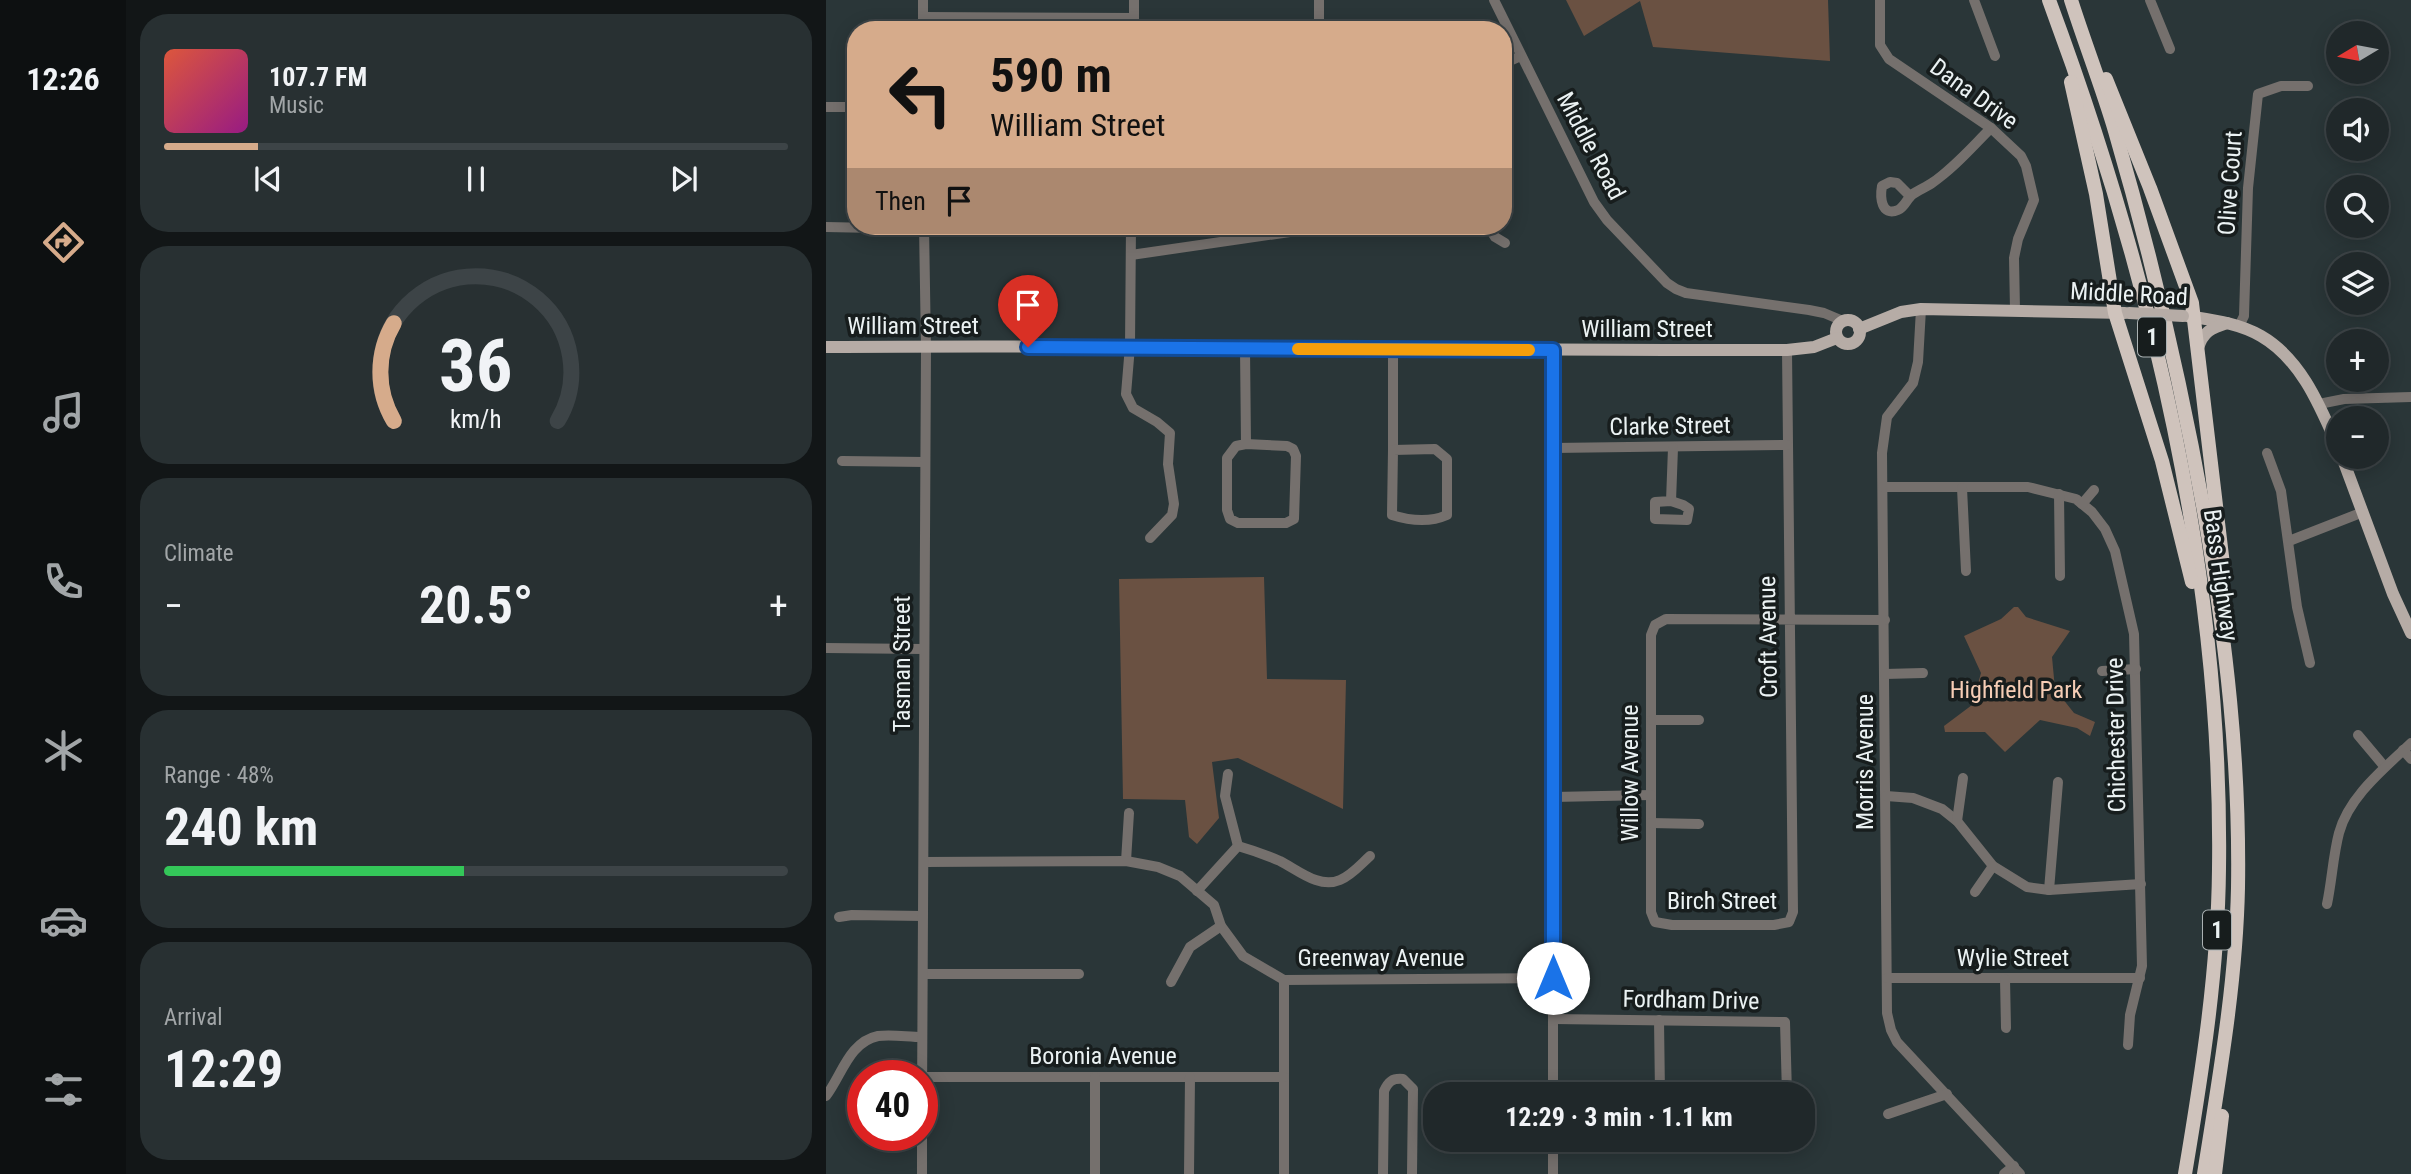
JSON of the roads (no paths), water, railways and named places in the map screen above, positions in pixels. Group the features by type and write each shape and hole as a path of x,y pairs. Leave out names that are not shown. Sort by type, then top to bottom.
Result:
{"highway":[{"path":"2049,0 2080,116 2112,290 2122,313 2190,569 2213,684"},
{"name":"Bass Highway","path":"2049,0 2086,99 2151,328 2197,554 2213,684 2220,872 2215,968 2207,1045 2185,1174"},
{"path":"2071,0 2136,150 2192,303 2189,316 2197,351 2232,639 2236,756"},
{"name":"Bass Highway","path":"2071,0 2114,128 2145,237 2175,359 2222,617 2236,756 2238,890 2233,972 2204,1174"},
{"path":"2215,1174 2222,1120 2224,1045"}],"main road":[{"path":"2094,313 2105,303 2112,290"},
{"name":"Middle Road","path":"1859,328 1921,309 2189,316 2233,325 2261,336 2288,358 2304,377 2326,420"},
{"path":"1843,321 1851,321 1859,328 1859,337 1850,344 1842,343 1837,338 1837,327 1843,321"},
{"path":"2197,351 2203,335 2214,327 2233,325"},
{"name":"William Street","path":"826,347 1787,349 1814,347 1837,338"},
{"path":"2347,469 2393,594 2411,633"}],"street":[{"path":"923,0 923,21"},
{"path":"1134,0 1134,21"},
{"path":"1318,0 1319,21"},
{"name":"Middle Road","path":"1494,0 1504,21"},
{"name":"Dana Drive","path":"1880,0 1880,45 1889,59 1991,128 2021,156 2026,166 2034,200 2018,239 2014,258 2015,310"},
{"name":"Dana Drive","path":"1974,0 1995,56"},
{"path":"2150,0 2170,49"},
{"path":"923,17 1134,18"},
{"name":"Middle Road","path":"1512,37 1594,202 1607,220 1667,283 1686,293 1809,310 1843,321"},
{"path":"1512,60 1521,56"},
{"name":"Olive Court","path":"2233,325 2244,316 2248,188 2258,94 2281,86 2308,86"},
{"path":"826,107 847,107"},
{"path":"1910,196 1932,183 1962,158 1991,128"},
{"path":"826,227 847,227"},
{"name":"Tasman Street","path":"922,1060 926,348 924,235"},
{"path":"1131,235 1130,346 1126,394 1133,408 1170,433 1168,464 1174,504 1172,515 1150,538"},
{"path":"1230,235 1230,240"},
{"path":"1131,255 1266,235"},
{"path":"1495,235 1505,243"},
{"name":"Morris Avenue","path":"1921,309 1918,362 1913,383 1887,417 1882,453 1887,1013 1897,1042 2017,1170"},
{"path":"1245,349 1247,444"},
{"path":"1393,349 1392,515 1408,520 1435,520 1447,515 1447,459 1435,449 1393,450"},
{"name":"Croft Avenue","path":"1787,349 1793,912 1789,922"},
{"path":"1553,350 1553,1082"},
{"path":"2319,404 2344,399 2411,397"},
{"path":"1247,444 1287,446 1293,449 1296,456 1294,519 1286,523 1238,523 1230,519 1227,510 1227,458 1236,446 1247,444"},
{"name":"Clarke Street","path":"1553,448 1787,445"},
{"path":"1671,501 1673,448"},
{"path":"2267,453 2281,491 2297,607 2310,663"},
{"path":"842,461 925,462"},
{"name":"Chichester Drive","path":"1883,487 2028,487 2059,494 2076,499 2092,512 2115,551 2134,634 2136,669 2142,966 2130,1015 2128,1045"},
{"path":"1962,488 1966,572"},
{"path":"2082,504 2094,490"},
{"path":"2059,494 2060,576"},
{"path":"2289,541 2363,512"},
{"name":"Willow Avenue","path":"1655,922 1651,912 1651,635 1655,625 1666,619 1789,621"},
{"path":"1789,621 1885,620"},
{"path":"826,649 923,649"},
{"path":"2102,671 2136,669"},
{"path":"1885,674 1923,673"},
{"path":"1652,720 1699,720"},
{"path":"2358,735 2384,766"},
{"path":"2327,904 2340,831 2345,818 2384,766 2407,747 2411,759"},
{"path":"1228,774 1225,796 1238,846"},
{"path":"1957,821 1963,778"},
{"path":"2049,890 2058,782"},
{"path":"1553,797 1651,795"},
{"path":"1886,796 1913,798 1942,810 1957,821 1993,866 2027,887 2049,890 2141,884"},
{"path":"1126,861 1129,813"},
{"path":"1651,823 1699,824"},
{"path":"1238,846 1280,862 1312,879 1328,883 1350,874 1370,856"},
{"path":"1197,891 1238,846"},
{"name":"Greenway Avenue","path":"923,862 1126,861 1158,867 1180,876 1214,905 1221,926 1243,956 1284,979 1553,978"},
{"path":"1975,892 1993,866"},
{"path":"839,917 923,916"},
{"name":"Birch Street","path":"1655,922 1774,925 1789,922"},
{"path":"1171,982 1190,947 1221,926"},
{"path":"923,974 1079,974"},
{"name":"Wylie Street","path":"1887,978 2140,978"},
{"path":"1284,979 1284,1174"},
{"path":"2005,979 2006,1028"},
{"name":"Fordham Drive","path":"1553,1019 1785,1022 1787,1082"},
{"path":"1658,1020 1660,1082"},
{"path":"826,1096 855,1049 864,1041 879,1036 922,1037"},
{"name":"Boronia Avenue","path":"938,1077 1284,1077"},
{"path":"1095,1077 1095,1174"},
{"path":"1189,1174 1190,1077"},
{"path":"1384,1174 1384,1091 1388,1083 1396,1078 1403,1079 1413,1089 1412,1174"},
{"path":"1888,1114 1947,1094"},
{"path":"922,1151 922,1174"},
{"path":"1553,1152 1553,1174"},
{"path":"2004,1174 2017,1170"}],"park label":[{"name":"Highfield Park","path":"2016,690"}]}
